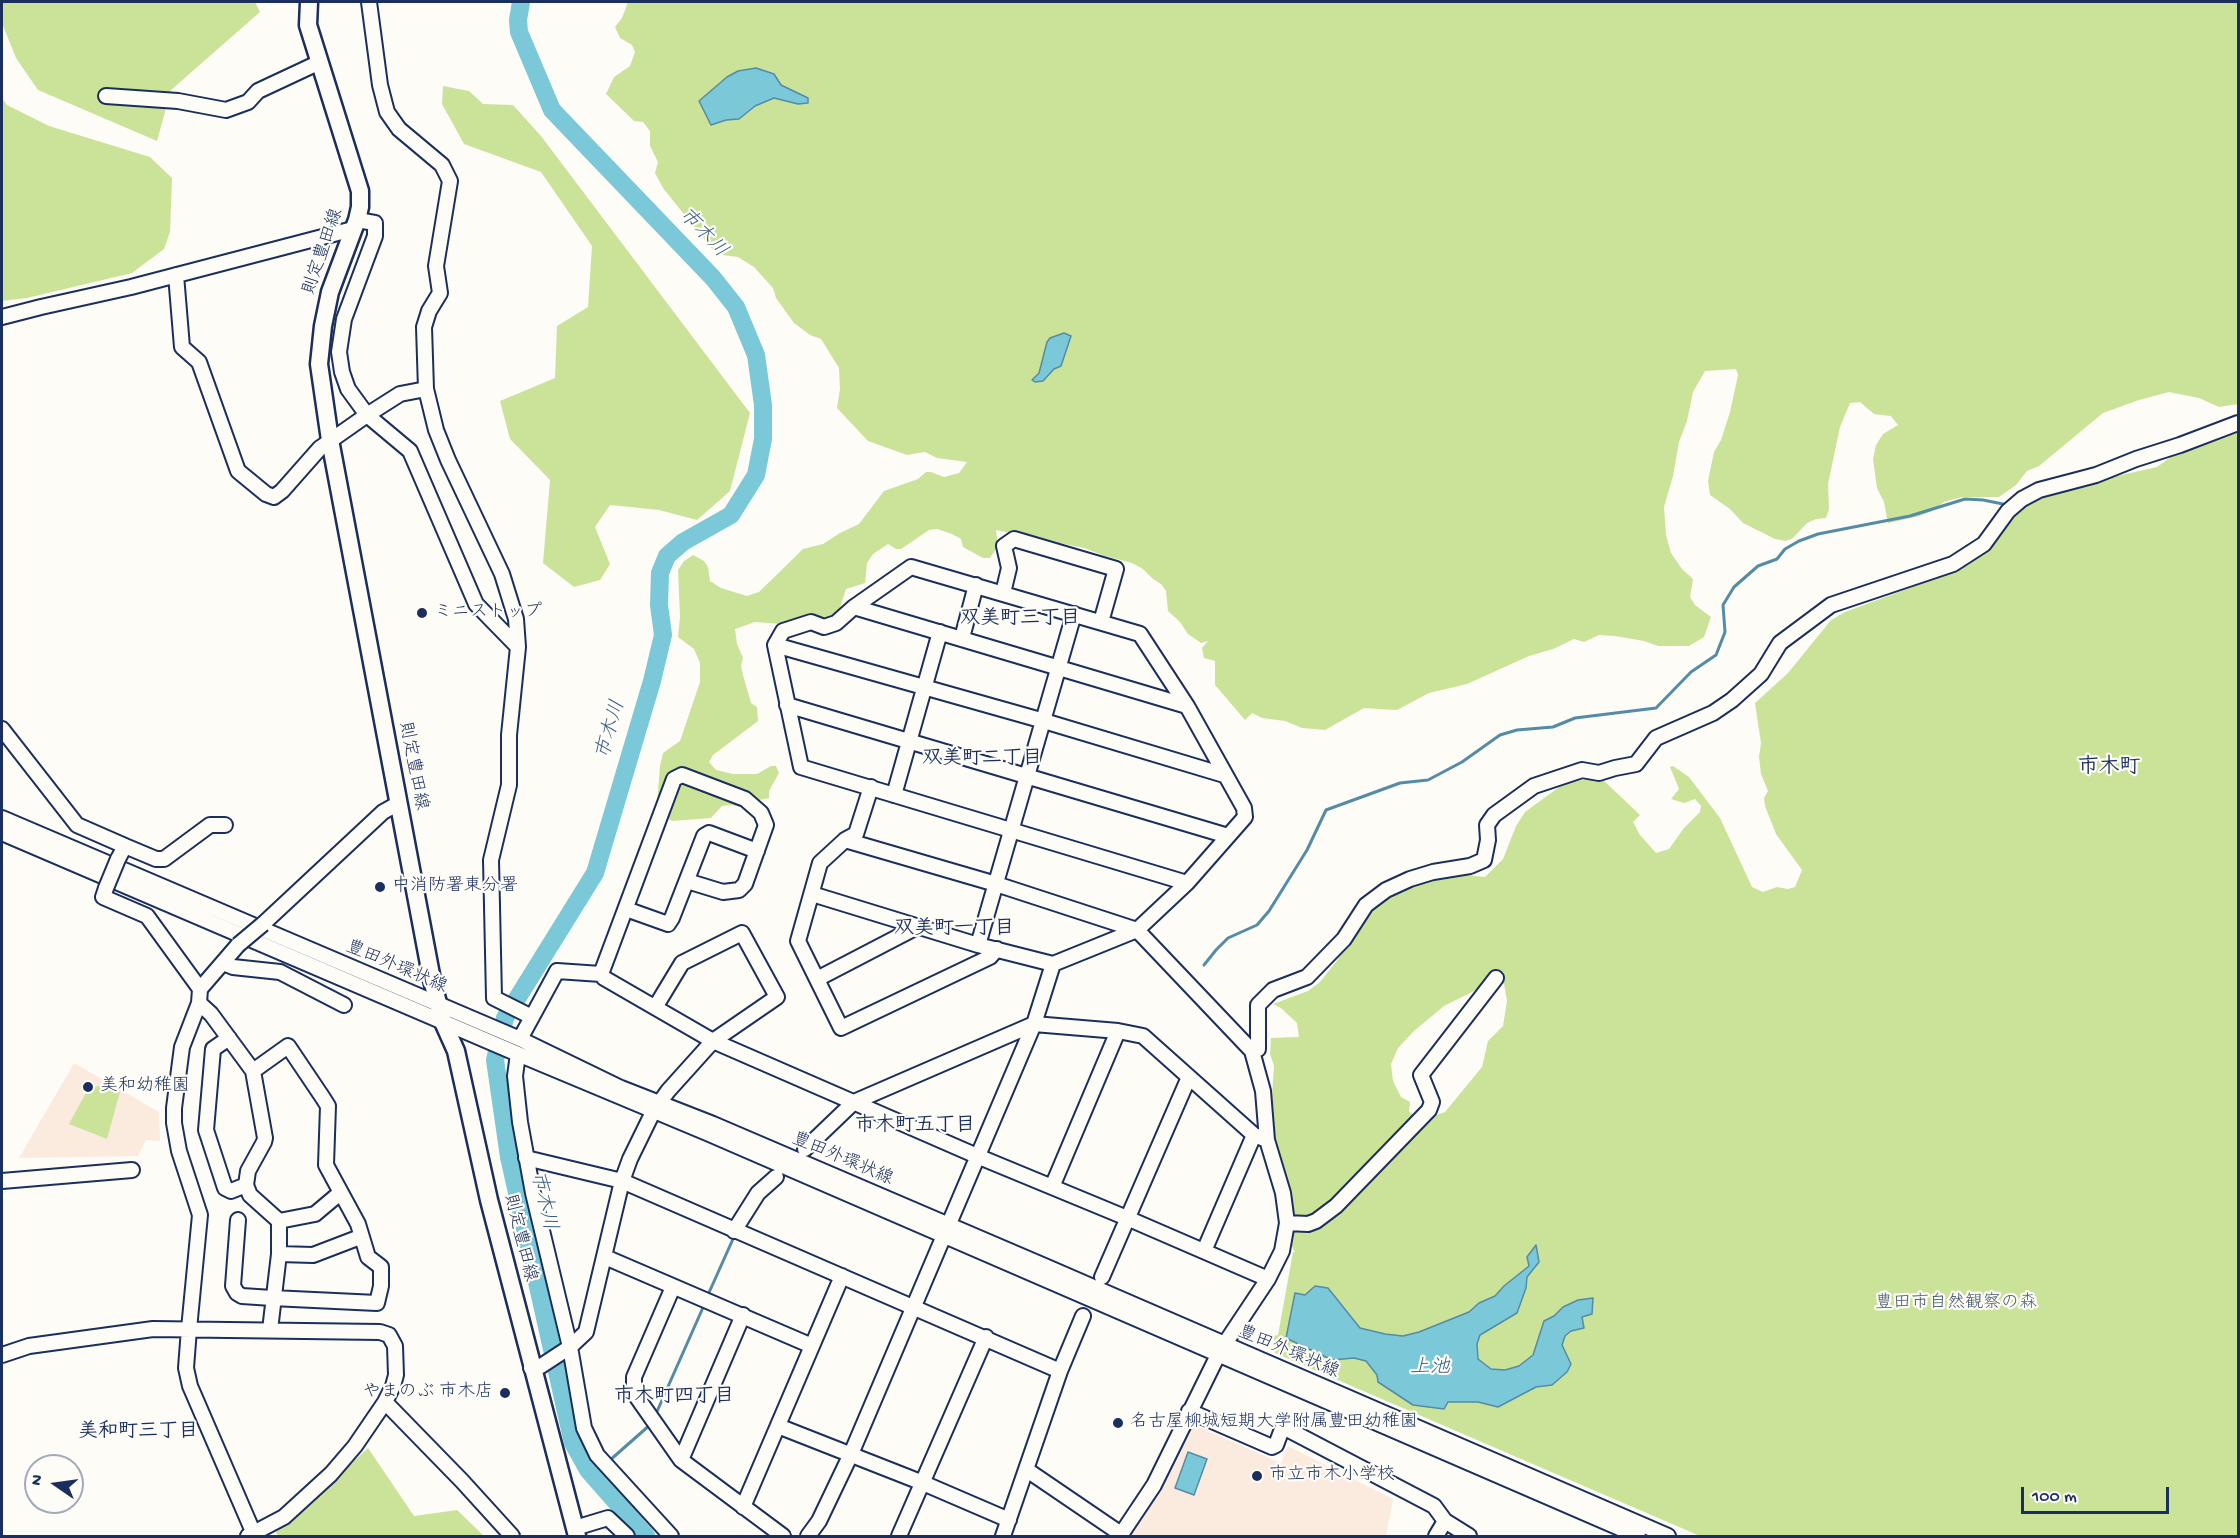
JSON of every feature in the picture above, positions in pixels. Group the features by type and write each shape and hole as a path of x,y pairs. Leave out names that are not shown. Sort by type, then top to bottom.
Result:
{"main road":[{"name":"則定豊田線","path":"309,2 308,25 360,190 360,207 330,292 323,326 320,364 330,440 438,1005 456,1050 489,1200 536,1367 576,1532"}],"street":[{"path":"369,2 380,85 387,112 399,129 442,165 450,181 436,266 440,293 429,311 424,327 426,389 436,430 502,574 516,619 518,647 509,735 509,785 491,860 494,998 527,1014"},
{"path":"106,96 178,101 226,110 248,102 258,91 288,75 320,62"},
{"path":"2,317 131,287 355,224 375,223 375,236 344,319 339,352 342,372 348,389 367,415 410,451 476,604 518,647"},
{"path":"176,275 182,348 199,362 238,471 266,494 274,496 282,491 320,448 367,415 400,394 426,389"},
{"path":"1252,1051 1258,1049 1258,1005 1273,990 1307,977 1344,939 1366,905 1386,890 1410,879 1433,872 1470,866 1484,860 1488,840 1487,825 1494,815 1534,786 1582,770 1599,773 1636,764 1656,738 1713,713 1732,700 1761,674 1780,644 1831,605 1953,564 1984,544 2008,511 2022,499 2039,490 2096,475 2238,423"},
{"path":"1003,593 1009,568 1004,546 1014,539 1116,569 1101,622"},
{"path":"812,894 978,945 1053,964 1137,930 1187,883 1245,817 1244,808 1186,706 1140,634 911,567 854,607 836,623 824,627 811,622 783,631 775,645 801,767 1187,883"},
{"path":"962,638 976,585"},
{"path":"854,607 1059,666 1186,706"},
{"path":"978,945 1074,614"},
{"path":"894,795 940,632"},
{"path":"775,645 1044,721 1224,775"},
{"path":"787,705 1228,836"},
{"path":"2,729 77,825 122,853 164,859 210,825 225,825"},
{"path":"601,974 674,779 682,775 745,800 761,813 766,825 745,884 739,890 723,892 687,881"},
{"path":"871,788 856,834 845,840 820,863 798,941 841,1028 990,957 997,949"},
{"path":"2,1355 40,1344 153,1329 189,1329 270,1330 380,1332 389,1335 395,1346 396,1376 385,1402 355,1446 331,1474 292,1510 251,1535 190,1386 186,1368 189,1329 200,1215 175,1134 174,1108 183,1042 199,996 223,963 238,945 383,812 399,803"},
{"name":"豊田外環状線","path":"2,818 438,1005 515,1045 1221,1350 1638,1536"},
{"name":"豊田外環状線","path":"2,833 443,1022 488,1033"},
{"path":"626,909 668,924 704,837 709,833 757,851"},
{"path":"845,840 996,884 1137,930 1252,1051 1263,1091 1261,1138 1283,1193 1287,1223 1282,1251 1268,1279 1221,1350 1154,1485 1120,1535 1027,1470"},
{"path":"122,853 103,897 147,916 211,1014 253,1071 265,1138 248,1171 246,1185 250,1196 279,1221 279,1254 270,1330"},
{"path":"817,979 917,927"},
{"path":"536,1367 570,1347 586,1332 622,1181 630,1159 656,1107 713,1041 777,997 742,933 682,963 656,1006"},
{"path":"223,963 233,967 280,972 344,1005"},
{"path":"808,1536 819,1521 851,1454 1034,1024 1053,964"},
{"path":"671,1536 600,1459 584,1428 570,1347 526,1158 515,1076 515,1045 527,1014 557,971 601,974 604,978 713,1041 1268,1279"},
{"path":"1287,1223 1308,1224 1316,1221 1336,1206 1429,1110 1432,1102 1421,1075 1496,978"},
{"path":"805,1149 854,1102 1034,1024 1118,1031 1143,1036 1261,1138"},
{"path":"1052,1187 1118,1031"},
{"path":"229,1038 213,1049 206,1130 225,1188 231,1191 246,1185"},
{"path":"238,1220 233,1287 242,1296 377,1303 381,1286 381,1268 368,1257 360,1237 358,1224 326,1165 328,1106 288,1046 253,1071"},
{"path":"1102,1276 1189,1077"},
{"path":"1204,1251 1261,1138"},
{"path":"526,1158 622,1181 1060,1371"},
{"path":"2,1181 132,1170"},
{"path":"734,1231 758,1193 776,1177"},
{"path":"279,1221 315,1214 340,1194"},
{"path":"279,1254 313,1254 360,1237"},
{"path":"605,1257 812,1346"},
{"path":"743,1507 842,1276"},
{"path":"673,1287 634,1377 634,1393 681,1460 783,1536"},
{"path":"681,1460 743,1315"},
{"path":"1004,1536 1060,1371 1083,1316"},
{"path":"899,1536 986,1337"},
{"name":"豊田外環状線","path":"1221,1350 1668,1536"},
{"path":"385,1402 512,1536"},
{"path":"1189,1411 1272,1447 1276,1445 1282,1429 1287,1429 1434,1506 1444,1521 1469,1536"},
{"path":"778,1426 923,1483 1009,1520"},
{"path":"576,1532 608,1518 627,1536"},
{"path":"1437,1536 1444,1521"}],"shaded area":[{"name":"美和幼稚園","path":"74,1063 159,1112 160,1141 146,1140 138,1156 19,1158"},
{"name":"市立市木小学校","path":"1190,1423 1281,1463 1288,1446 1393,1499 1386,1536 1131,1536 1161,1489"}],"green space":[{"path":"2,2 255,2 260,12 171,90 157,141 38,90 16,58 2,23"},
{"path":"628,2 2238,2 2238,404 2219,407 2199,398 2169,392 2139,400 2103,413 2039,466 2027,471 2016,485 1999,497 1962,497 1944,502 1920,516 1888,523 1884,502 1877,488 1873,459 1876,445 1883,434 1898,425 1891,416 1874,414 1860,402 1850,403 1840,427 1828,484 1829,509 1826,518 1807,523 1793,538 1786,541 1775,539 1743,523 1730,509 1710,495 1708,481 1714,452 1721,440 1730,412 1738,375 1736,369 1705,371 1693,392 1664,507 1666,535 1671,553 1682,569 1693,579 1690,597 1695,605 1711,617 1704,637 1689,646 1658,646 1644,641 1599,635 1584,642 1574,639 1467,684 1429,693 1397,710 1364,708 1325,730 1302,728 1285,721 1262,718 1252,713 1245,720 1215,685 1215,661 1204,658 1202,648 1208,641 1201,643 1188,634 1180,622 1168,611 1166,591 1161,584 1132,563 1084,548 996,530 998,546 990,558 983,558 963,547 961,539 952,534 937,529 929,530 901,549 888,544 873,554 867,563 865,583 846,589 840,608 833,617 826,619 810,613 781,624 755,622 735,629 737,644 743,658 741,666 743,675 751,703 757,707 758,721 713,755 709,762 716,770 733,774 757,774 771,766 776,766 779,773 769,791 769,798 759,800 749,808 722,806 711,818 672,821 661,814 657,804 660,766 663,753 680,741 700,682 700,663 694,649 678,637 680,617 678,570 684,561 693,555 704,561 708,567 710,581 721,588 747,596 759,592 803,549 823,544 859,524 884,491 918,479 926,472 944,477 959,473 967,462 937,458 925,452 907,455 868,441 837,408 840,389 839,368 821,339 810,335 794,323 776,298 773,288 754,267 738,257 722,255 712,249 663,188 655,173 658,162 650,146 650,131 643,122 634,121 606,94 614,77 630,66 635,52 632,45 620,38 615,27 622,18"},
{"path":"443,86 469,91 483,104 513,105 541,136 750,413 730,491 697,520 659,510 610,505 595,527 610,564 600,580 574,587 543,563 550,480 510,439 500,401 555,378 557,326 588,307 592,246 541,172 464,144 442,104"},
{"path":"2,98 7,105 49,126 150,157 172,178 170,232 164,249 132,273 27,298 2,301"},
{"name":"豊田市自然観察の森","path":"2238,422 2238,1536 1700,1536 1275,1353 1274,1336 1278,1335 1293,1252 1295,1252 1290,1243 1293,1228 1306,1227 1315,1219 1292,1220 1291,1193 1271,1139 1274,1066 1270,1054 1271,1038 1299,1037 1297,1023 1281,1008 1273,1004 1308,991 1320,982 1339,958 1359,922 1386,899 1423,881 1448,873 1485,877 1503,859 1516,826 1525,812 1562,785 1586,779 1601,778 1640,815 1633,822 1640,835 1656,853 1669,849 1684,828 1700,812 1701,806 1695,799 1684,803 1671,799 1679,789 1670,767 1673,766 1689,777 1720,818 1752,887 1763,892 1777,887 1788,889 1795,887 1802,870 1776,834 1765,806 1764,798 1768,791 1761,774 1759,757 1761,743 1755,703 1788,673 1831,620 1845,612 1945,575 1973,561 1990,549 2003,524 2024,502 2099,480 2157,467 2182,449","holes":["1496,972 1504,984 1507,1001 1503,1026 1488,1041 1482,1067 1445,1112 1428,1118 1315,1219 1416,1118 1409,1111 1410,1102 1401,1097 1393,1081 1391,1064 1398,1048 1444,1006 1474,991"]},
{"path":"105,1084 120,1092 107,1139 69,1124 88,1089"},
{"path":"368,1448 414,1516 457,1510 484,1536 278,1536 276,1532"}],"water":[{"path":"756,68 774,74 781,85 808,98 808,103 798,104 774,98 755,106 739,119 711,125 699,101 727,77 738,71"},
{"path":"1064,333 1071,336 1061,366 1054,369 1043,381 1035,382 1032,380 1039,373 1047,342 1050,338"},
{"name":"上池","path":"1536,1245 1539,1262 1527,1277 1526,1288 1517,1313 1480,1335 1477,1344 1478,1359 1491,1369 1505,1370 1519,1366 1533,1355 1544,1321 1554,1316 1563,1307 1578,1300 1593,1298 1592,1314 1582,1317 1584,1328 1571,1331 1565,1336 1562,1345 1571,1364 1567,1372 1552,1385 1536,1387 1498,1407 1478,1402 1448,1402 1444,1409 1413,1405 1378,1382 1377,1375 1366,1361 1354,1358 1332,1360 1286,1338 1295,1293 1305,1295 1315,1286 1328,1288 1360,1328 1403,1336 1419,1332 1469,1312 1479,1303 1495,1296 1529,1266 1527,1257"},
{"path":"1188,1452 1207,1459 1194,1495 1175,1488"}],"waterway":[{"name":"市木川","path":"521,2 519,32 552,110 713,278 736,307 756,355 763,405 763,439 756,475 731,515 683,542 667,556 660,573 659,605 663,635 652,681 595,873 505,1018 495,1060 509,1157 573,1443 588,1470 646,1536"},
{"path":"1204,965 1228,938 1257,925 1269,911 1307,850 1326,810 1400,783 1428,780 1462,762 1500,735 1517,730 1553,727 1575,718 1656,708 1691,672 1716,655 1725,632 1723,605 1734,587 1758,566 1777,559 1785,549 1799,541 1818,534 1910,516 1965,499 2008,505"},
{"path":"707,1297 733,1239"},
{"path":"655,1416 705,1303"},
{"path":"609,1461 651,1424"},
{"path":"588,1470 601,1466"}],"place":[{"name":"ミニストップ","path":"422,613"},
{"name":"中消防署東分署","path":"380,887"},
{"name":"美和幼稚園","path":"88,1087"},
{"name":"やまのぶ 市木店","path":"505,1393"},
{"name":"名古屋柳城短期大学附属豊田幼稚園","path":"1118,1423"},
{"name":"市立市木小学校","path":"1257,1476"}],"district":[{"name":"双美町三丁目","path":"1020,620"},
{"name":"双美町二丁目","path":"982,760"},
{"name":"市木町","path":"2109,769"},
{"name":"双美町一丁目","path":"954,930"},
{"name":"市木町五丁目","path":"915,1127"},
{"name":"市木町四丁目","path":"674,1398"},
{"name":"美和町三丁目","path":"138,1433"}]}
